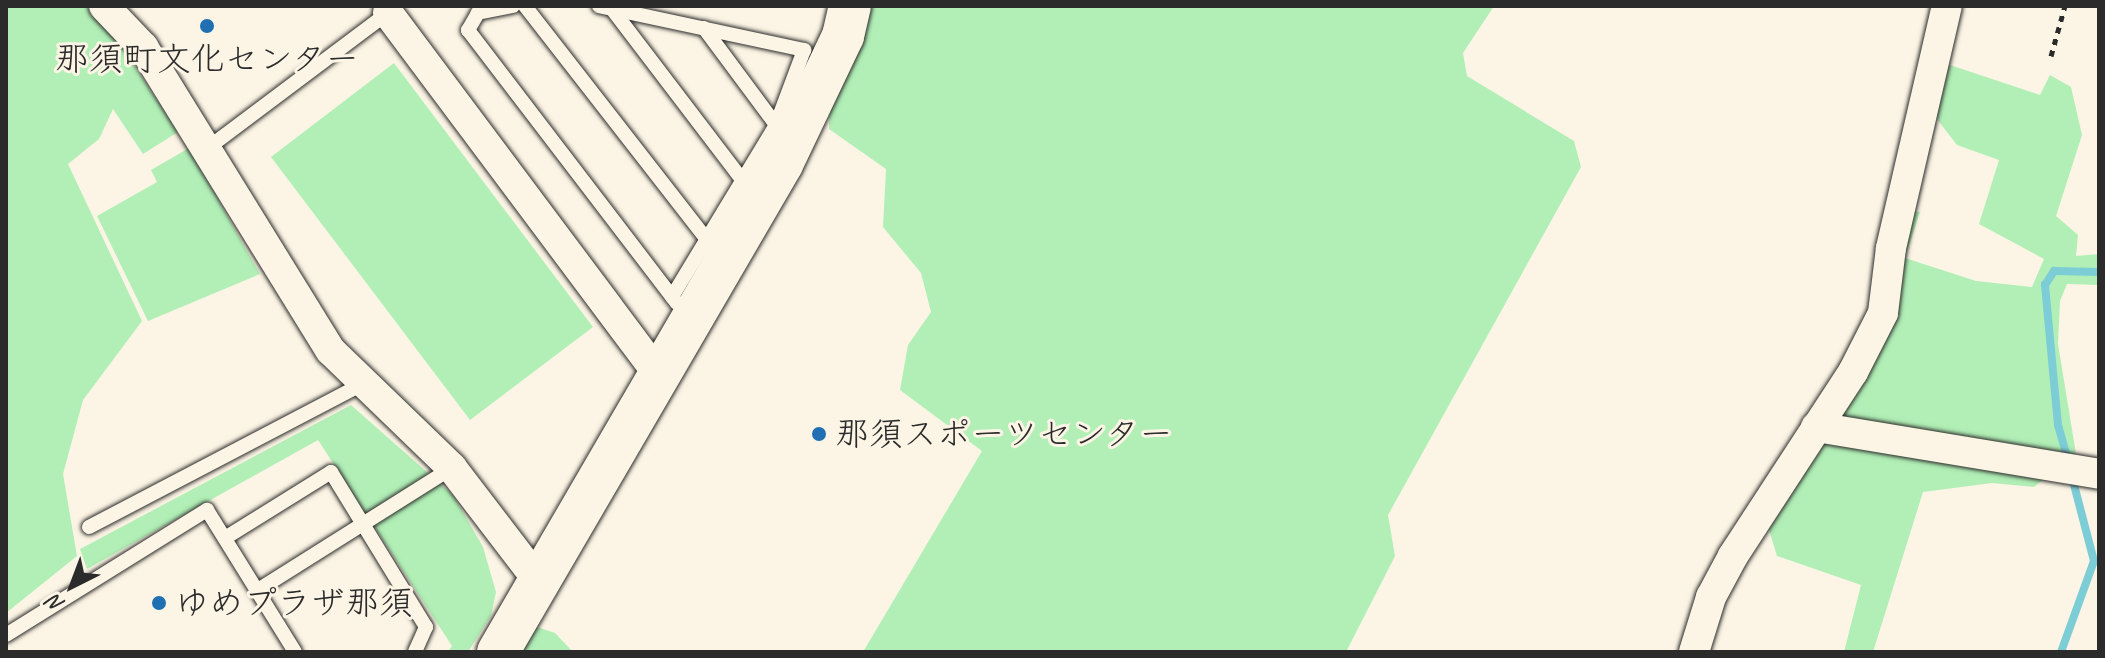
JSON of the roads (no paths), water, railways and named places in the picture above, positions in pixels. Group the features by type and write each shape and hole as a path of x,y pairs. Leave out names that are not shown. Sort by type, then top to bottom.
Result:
{"street":[{"path":"104,6 143,47 208,148 306,317 362,384 452,468 540,583"},
{"path":"498,652 661,378 682,310 812,107 850,6"},
{"path":"1694,652 1711,597 1726,570 1883,313 1891,248 1947,6"},
{"path":"388,13 661,378"},
{"path":"1816,427 2099,474"}],"lane":[{"path":"513,6 478,13 468,30 682,310"},
{"path":"525,6 707,240"},
{"path":"605,7 804,50 776,125 707,240 682,310"},
{"path":"605,7 743,181"},
{"path":"208,148 388,13"},
{"path":"704,28 776,125"},
{"path":"89,527 362,384"},
{"path":"258,590 452,468"},
{"path":"225,538 331,472 426,627 415,652"},
{"path":"6,635 207,510 295,652"}],"waterway":[{"path":"2068,460 2058,425 2045,285 2054,271 2099,272"},
{"path":"2061,652 2094,561 2072,477"}],"place":[{"name":"那須町文化センター","path":"207,26"},
{"name":"那須スポーツセンター","path":"819,434"},
{"name":"ゆめプラザ那須","path":"159,603"}]}
